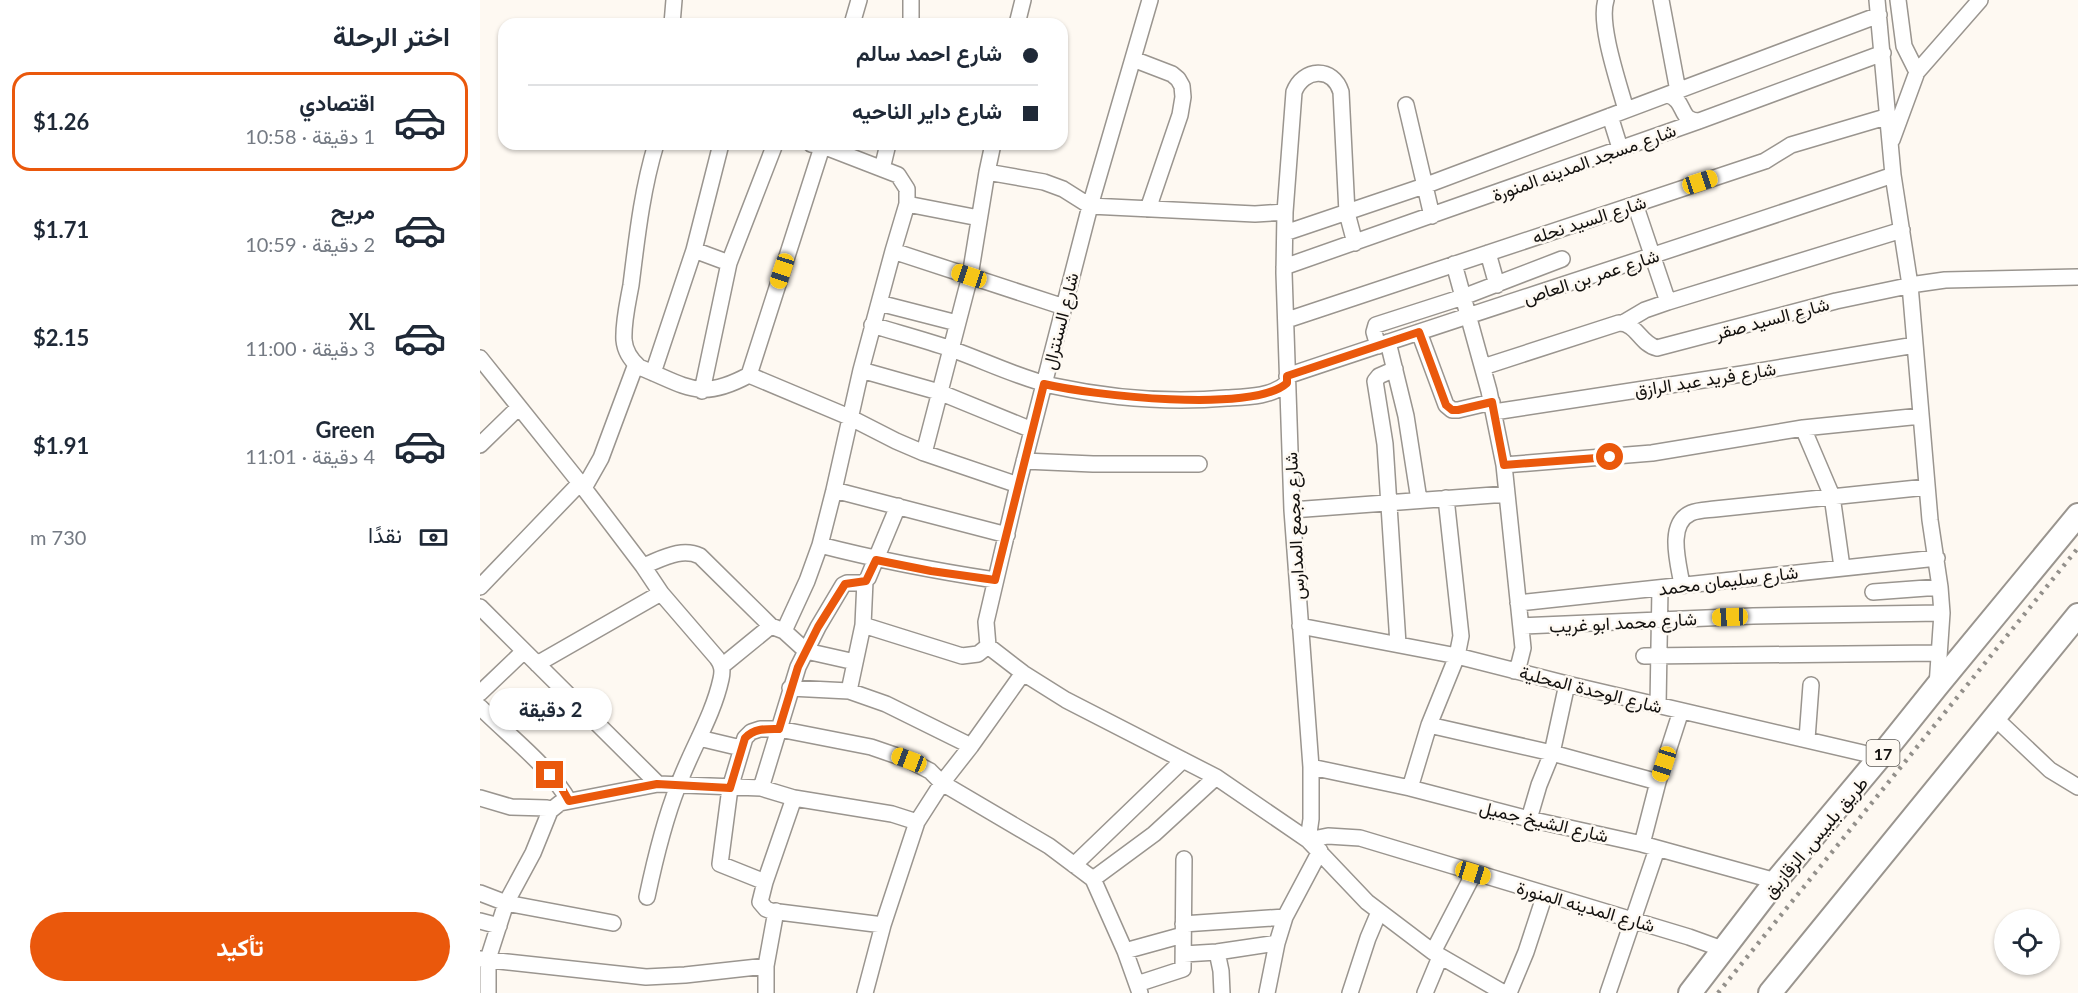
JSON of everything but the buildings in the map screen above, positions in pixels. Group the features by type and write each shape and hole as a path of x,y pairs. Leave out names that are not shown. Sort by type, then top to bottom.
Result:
{"highway":[{"name":"طريق بلبيس, الزقازيق","path":"1690,993 1776,881 2078,515"},
{"path":"1770,993 2078,615"}],"street":[{"path":"672,18 674,0"},
{"path":"854,18 859,0"},
{"path":"911,0 911,18"},
{"path":"1018,18 1023,0"},
{"name":"شارع السنترال","path":"988,646 986,622 1018,485 1090,206 1149,0"},
{"path":"1606,0 1603,17 1606,34 1626,110"},
{"path":"1661,0 1673,93 1688,119 1698,121"},
{"path":"1898,0 1904,46 1917,72"},
{"path":"1891,143 1917,72 1978,1"},
{"path":"1284,233 1424,186 1673,93 1878,8 1893,174 1910,285 1927,487 1940,587 1942,613 1937,686"},
{"name":"شارع مسجد المدينه المنورة","path":"1284,267 1883,53"},
{"path":"1133,59 1172,74 1182,87 1180,115 1148,209"},
{"name":"شارع مجمع المدارس","path":"1308,840 1311,819 1311,767 1292,510 1284,233 1294,92 1298,81 1315,73 1328,75 1341,92 1347,213 1355,243"},
{"path":"1406,105 1432,216"},
{"path":"1610,116 1620,148"},
{"name":"شارع السيد نحله","path":"1287,320 1765,161 1791,145 1889,116"},
{"path":"654,150 640,215 624,339 626,349 636,364 653,373 702,391 730,385 749,375 817,150"},
{"path":"653,373 694,250 719,150"},
{"path":"702,391 729,262 773,150"},
{"path":"647,897 663,829 678,785 718,691 722,666 777,628 807,581 820,545 872,325 907,204 907,189 904,181 898,175 832,150"},
{"path":"882,169 887,150"},
{"path":"924,453 969,276 992,150"},
{"path":"987,172 1044,182 1063,189 1090,206 1255,214 1285,212"},
{"name":"شارع عمر بن العاص","path":"872,325 951,349 1044,384 1128,397 1178,400 1253,395 1281,390 1287,380 1383,344 1893,174"},
{"path":"907,204 979,218"},
{"path":"1635,204 1668,302"},
{"path":"1483,367 1623,323 1645,310 1668,302 1902,230"},
{"path":"694,250 729,262"},
{"path":"893,251 1064,307"},
{"path":"1488,253 1497,285"},
{"path":"1419,500 1406,416 1395,369 1383,344 1374,332 1376,325 1497,285 1562,259"},
{"path":"1454,264 1493,407 1504,465 1523,648 1519,664 1514,671"},
{"name":"شارع السيد صقر","path":"1623,323 1631,326 1645,343 1657,348 1836,301 1910,285 1945,280 2078,276"},
{"path":"879,303 957,323"},
{"name":"شارع فريد عبد الرازق","path":"1419,332 1446,405 1452,410 1493,407 1742,374 1915,345"},
{"path":"480,358 582,486 661,593 722,666"},
{"path":"480,587 582,486 601,458 636,364"},
{"path":"1395,369 1379,376 1375,381 1385,444 1398,644"},
{"path":"861,370 939,392 1032,430"},
{"path":"749,375 849,417 924,453 1018,485"},
{"path":"480,445 519,407"},
{"path":"1504,465 1652,453 1803,428 1921,416"},
{"path":"1803,428 1832,496 1842,567"},
{"path":"1024,461 1093,464 1199,464"},
{"path":"1682,585 1676,545 1677,534 1682,520 1690,514 1715,509 1927,487"},
{"path":"834,489 1007,534"},
{"path":"1292,510 1507,494"},
{"path":"1410,788 1429,725 1457,656 1461,636 1446,498"},
{"path":"849,691 863,625 866,581 898,506"},
{"path":"820,545 876,560 995,580"},
{"path":"643,566 676,553 690,552 700,556 777,628 806,651 855,662"},
{"name":"شارع سليمان محمد","path":"1518,603 1937,558"},
{"path":"761,788 790,688 806,651 843,585 866,581"},
{"path":"1873,592 1940,587"},
{"path":"1658,706 1651,656 1659,620 1660,588"},
{"path":"537,664 661,593"},
{"path":"480,607 657,784"},
{"name":"شارع محمد ابو غريب","path":"1521,626 1942,613"},
{"path":"863,625 962,656 978,654 988,646 1023,674 1066,700 1216,777 1308,840 1379,912 1436,955 1504,993"},
{"name":"شارع الوحدة المحلية","path":"1300,626 1457,656 1658,706 1880,757"},
{"path":"480,693 524,651"},
{"path":"1651,656 1938,653"},
{"path":"865,993 883,925 917,822 942,783 1023,674"},
{"path":"1529,819 1552,753 1567,684"},
{"path":"1806,739 1811,685"},
{"path":"790,688 849,691 885,704 971,746"},
{"path":"480,707 550,775 561,787 569,801"},
{"path":"1608,993 1633,920 1650,846 1658,782 1681,711"},
{"path":"1995,718 2050,770 2078,787"},
{"path":"1429,725 1552,753 1658,782"},
{"path":"765,882 720,864 730,788 745,738 751,732 779,729 850,742 891,753 930,771 942,783 1049,846 1093,879 1139,988 1182,970 1184,859"},
{"path":"699,738 741,748"},
{"path":"1074,865 1183,760"},
{"name":"شارع الشيخ جميل","path":"1311,767 1410,788 1529,819 1650,846 1776,881"},
{"path":"1093,879 1154,834 1216,777"},
{"path":"488,993 484,959 499,926 506,903 533,853 550,811 560,803 657,784 761,788 795,798 892,814 917,822"},
{"path":"480,798 511,807 547,808 550,811"},
{"path":"795,798 760,902 766,909 776,911 883,925"},
{"name":"شارع المدينه المنورة","path":"1308,840 1328,836 1360,838 1725,950"},
{"path":"1267,993 1285,917 1320,851"},
{"path":"1425,993 1436,955 1473,873"},
{"path":"480,893 506,903 613,923"},
{"path":"1509,993 1526,952 1545,894"},
{"path":"766,993 766,966 776,911"},
{"path":"1350,993 1379,912"},
{"path":"1125,951 1183,930 1285,917"},
{"path":"480,921 499,926"},
{"path":"1184,954 1217,952 1277,943"},
{"path":"1217,952 1222,993"},
{"path":"484,959 646,976 686,975 766,966"}],"railway":[{"path":"1718,993 2078,548"}],"route":[{"path":"550,775 561,787 569,801 666,783 730,788 745,738 751,732 760,729 779,729 798,667 818,627 845,584 866,581 876,560 995,580 1044,384 1128,397 1178,400 1231,398 1269,393 1281,390 1287,383 1287,376 1419,332 1449,408 1458,410 1492,402 1504,465 1610,457"}]}
